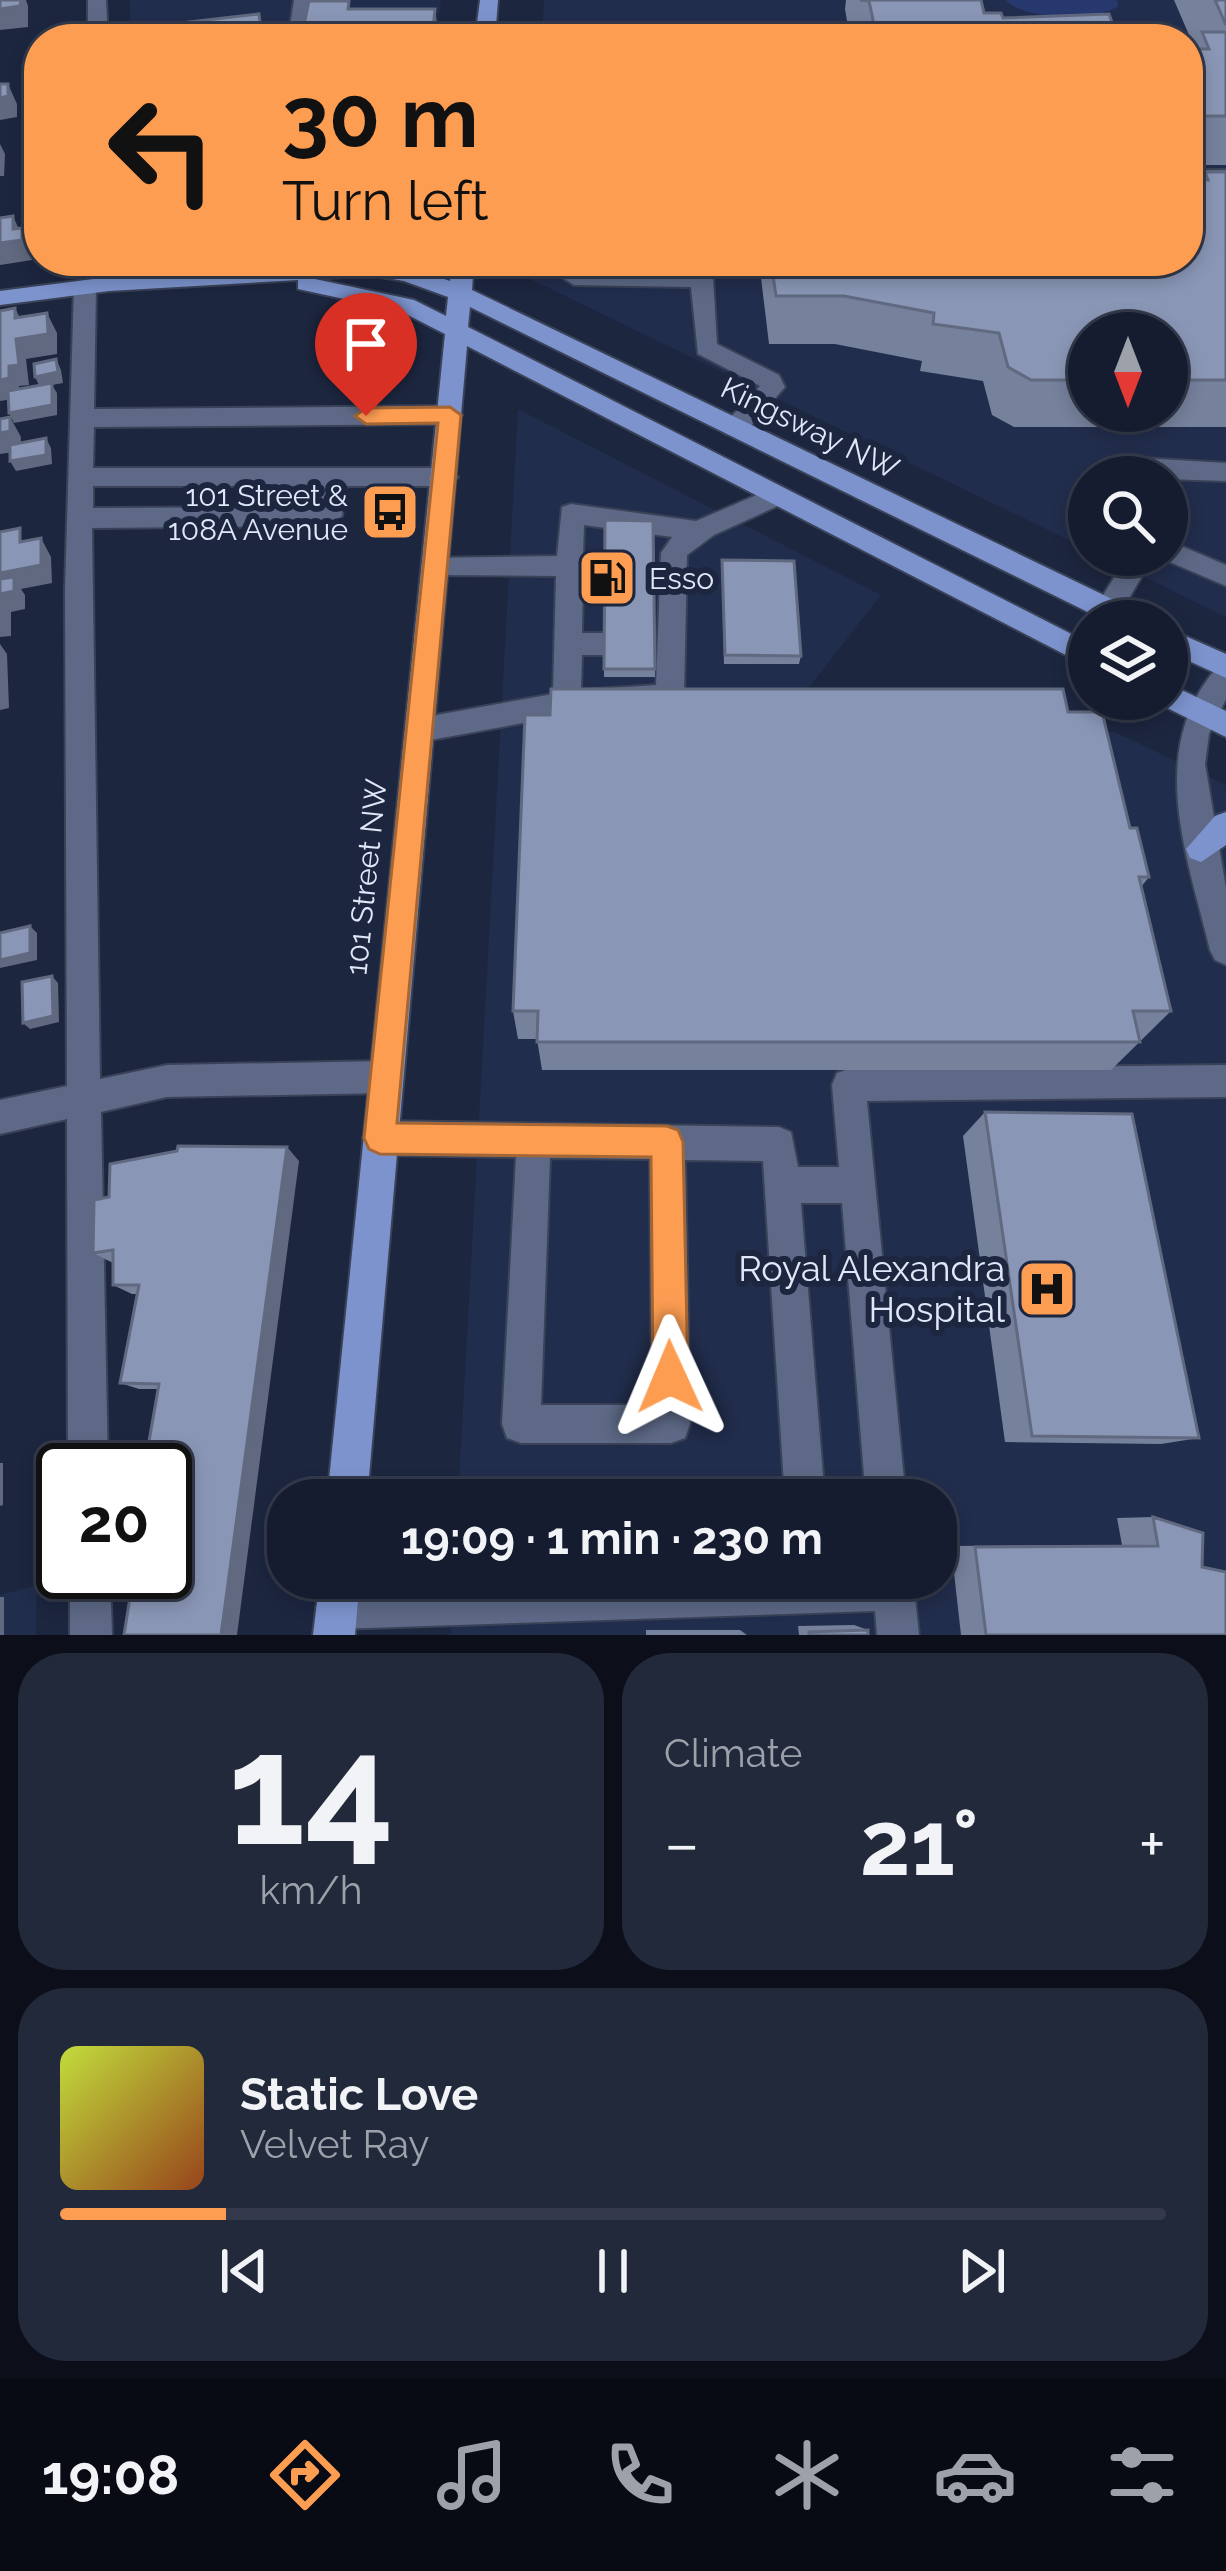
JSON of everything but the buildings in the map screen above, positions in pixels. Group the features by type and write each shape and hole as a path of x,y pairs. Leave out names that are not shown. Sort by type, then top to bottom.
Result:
{"main road":[{"path":"277,276 406,305 1068,645"},
{"name":"Kingsway NW","path":"414,276 460,293 1086,600"},
{"name":"101 Street NW","path":"349,1479 462,276"},
{"path":"0,298 100,277"},
{"path":"1188,650 1226,671"},
{"path":"1201,849 1226,825"}],"street":[{"path":"574,276 606,276"},
{"path":"701,276 706,348 771,381 773,387 735,428"},
{"path":"88,1443 81,518 85,418 100,277"},
{"path":"85,418 450,415"},
{"path":"1188,470 1226,472"},
{"path":"83,477 445,477"},
{"path":"81,518 329,516 335,477"},
{"path":"420,730 567,703 670,694 662,642 663,567 680,542 773,497"},
{"path":"567,703 571,514 698,531"},
{"path":"1188,559 1226,576"},
{"path":"436,565 605,566"},
{"path":"569,602 604,601"},
{"path":"568,644 604,644"},
{"path":"1226,671 1214,719 1191,748 1201,849 1226,950"},
{"path":"0,1117 200,1078 386,1077"},
{"path":"884,1479 849,1085 1226,1081"},
{"path":"380,1138 778,1144 803,1479"},
{"path":"535,1138 521,1424 671,1424 667,1142"},
{"path":"782,1184 858,1185"},
{"path":"91,1599 92,1635"},
{"path":"337,1607 502,1599"},
{"path":"894,1599 898,1635"}],"shaded area":[{"path":"130,0 441,0 438,24 130,24"},
{"path":"544,0 1226,0 1226,617 1142,576 1188,576 1188,456 1068,456 1068,540 528,276 1203,276 1203,24 543,24"},
{"path":"1006,0 1117,0 1118,6 1095,14 1061,16 1027,11"},
{"name":"Royal Alexandra Hospital","path":"518,409 881,595 778,727 1115,732 1226,785 1226,1635 451,1635 453,1599 957,1599 957,1479 459,1479"},
{"path":"36,1585 36,1635 0,1635 0,1595"}],"place":[{"name":"101 Street & 108A Avenue","path":"390,512"},
{"name":"Esso","path":"607,578"},
{"name":"Royal Alexandra Hospital","path":"1047,1289"}],"route":[{"path":"366,416 450,415 380,1138 667,1142 670,1377"}]}
